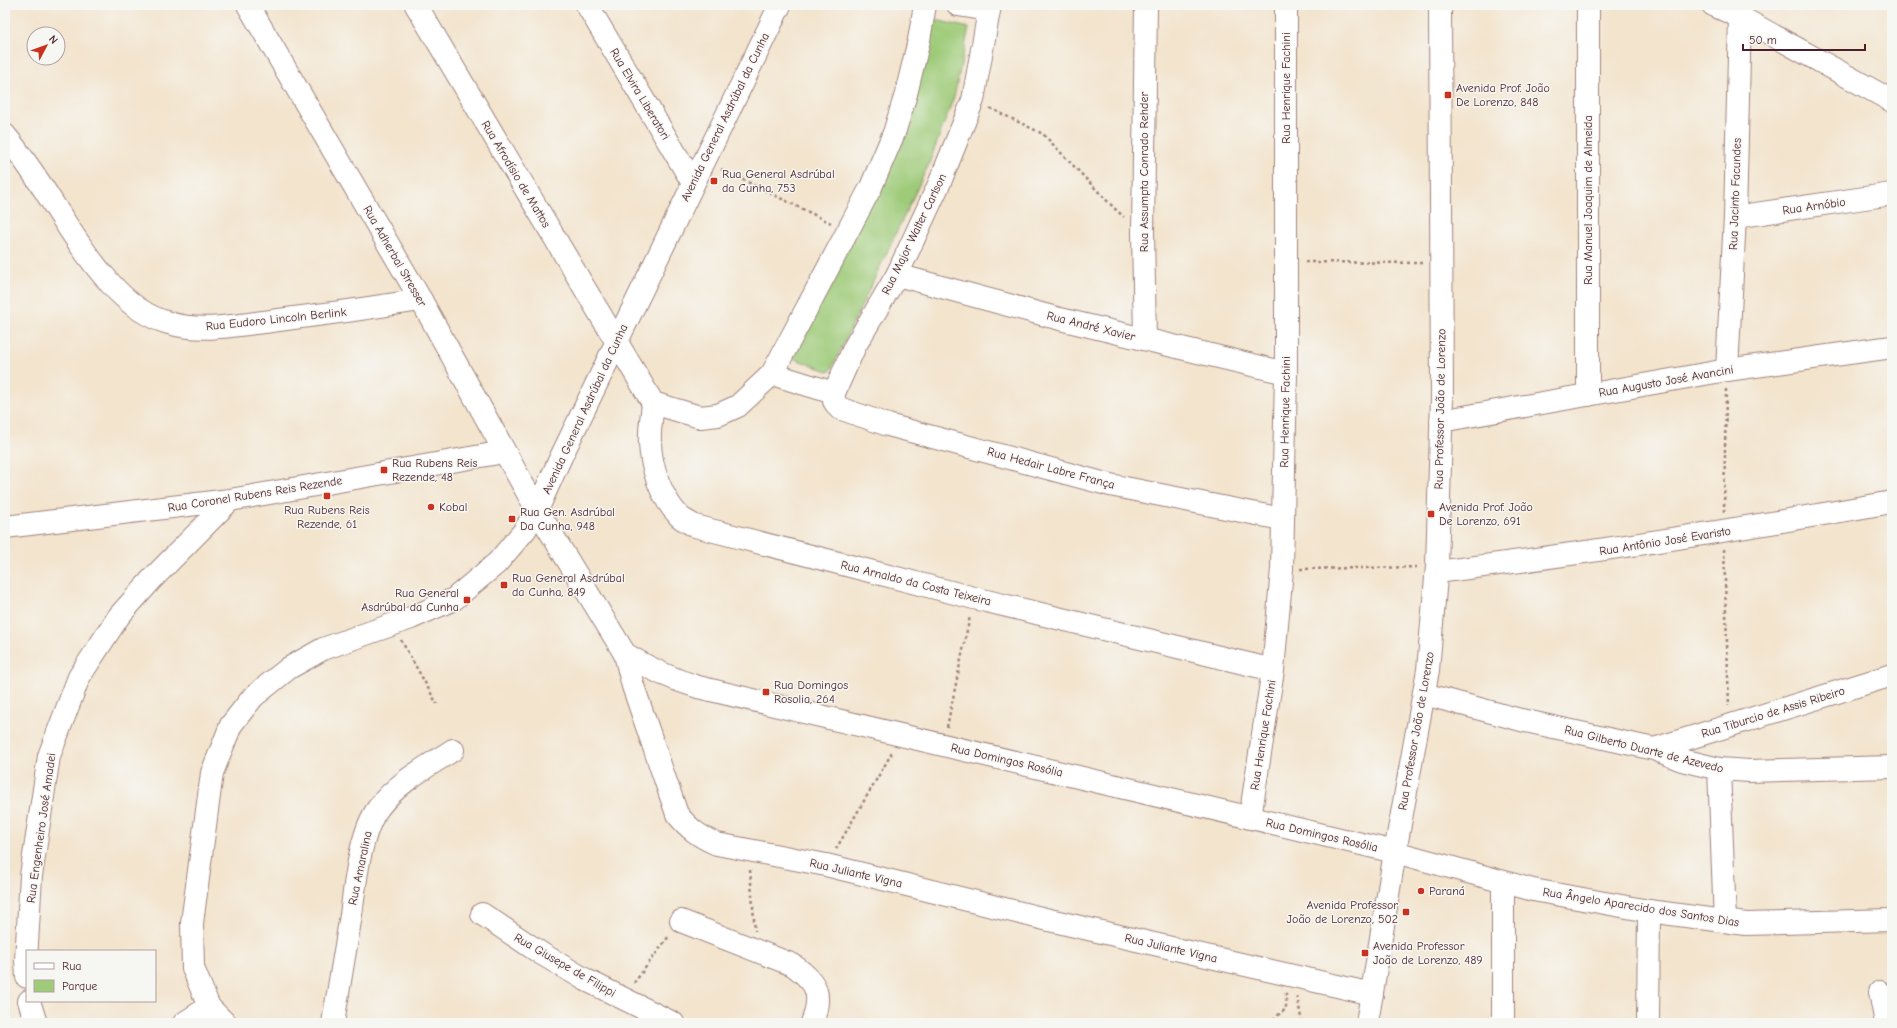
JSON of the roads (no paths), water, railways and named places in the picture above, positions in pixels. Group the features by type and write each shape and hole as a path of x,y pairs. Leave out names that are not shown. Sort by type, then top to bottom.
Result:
{"street":[{"name":"Rua Adherbal Stresser","path":"248,5 421,300 537,510"},
{"name":"Rua Afrodísio de Mattos","path":"416,5 616,342"},
{"name":"Rua Elvira Liberatori","path":"588,5 693,183"},
{"path":"759,5 775,14"},
{"path":"616,342 653,403 700,417 718,415 738,406 772,374 871,187 894,133 906,94 926,5"},
{"path":"958,5 990,8"},
{"name":"Rua Assumpta Conrado Rehder","path":"1145,339 1143,232 1146,5"},
{"name":"Rua Henrique Fachini","path":"1250,818 1273,670 1282,570 1286,373 1286,5"},
{"name":"Rua Professor João de Lorenzo","path":"1367,1023 1395,852 1428,670 1437,569 1441,421 1440,5"},
{"name":"Rua Manuel Joaquim de Almeida","path":"1588,5 1588,394"},
{"path":"1713,5 1740,17 1892,101"},
{"name":"Rua Major Walter Carlson","path":"834,393 855,346 897,275 940,182 973,100 990,8"},
{"name":"Avenida General Asdrúbal da Cunha","path":"225,1023 208,1007 193,968 192,923 212,773 231,725 253,697 289,668 323,649 411,618 454,599 497,563 525,530 537,510 616,342 775,14"},
{"name":"Rua Jacinto Facundes","path":"1727,370 1735,217 1740,17"},
{"name":"Rua Eudoro Lincoln Berlink","path":"5,135 19,152 69,229 109,282 135,308 168,323 193,328 237,325 330,314 421,300"},
{"name":"Rua Arnóbio","path":"1735,217 1892,194"},
{"name":"Rua André Xavier","path":"897,275 1053,317 1286,373"},
{"name":"Rua Augusto José Avancini","path":"1441,421 1727,370 1892,346"},
{"path":"772,374 834,393"},
{"name":"Rua Hedair Labre França","path":"834,393 834,401 839,408 888,425 1110,485 1282,519"},
{"name":"Rua Arnaldo da Costa Teixeira","path":"653,403 650,441 651,456 656,477 672,507 680,517 695,526 974,598 1273,670"},
{"name":"Rua Coronel Rubens Reis Rezende","path":"5,527 230,500 504,452"},
{"name":"Rua Engenheiro José Amadei","path":"27,950 31,876 49,756 79,677 119,616 153,578 230,500"},
{"name":"Rua Antônio José Evaristo","path":"1437,569 1578,554 1723,532 1892,502"},
{"name":"Rua Juliante Vigna","path":"537,510 624,654 677,814 686,826 701,838 717,844 826,865 1045,919 1372,994"},
{"name":"Rua Domingos Rosólia","path":"624,654 668,677 698,687 1395,852"},
{"name":"Rua Tiburcio de Assis Ribeiro","path":"1654,749 1892,675"},
{"name":"Rua Gilberto Duarte de Azevedo","path":"1424,694 1521,720 1654,749 1682,760 1719,768 1763,771 1892,767"},
{"name":"Rua Amaralina","path":"334,1023 358,871 367,829 378,808 390,794 410,778 453,750"},
{"path":"1719,768 1725,921"},
{"name":"Rua Ângelo Aparecido dos Santos Dias","path":"1395,852 1533,890 1649,911 1746,924 1892,920"},
{"path":"1503,882 1503,1023"},
{"path":"1648,1023 1649,911"},
{"name":"Rua Giusepe de Filippi","path":"482,914 542,954 586,980 673,1023"},
{"path":"680,921 793,965 809,977 816,990 818,1007 812,1023"},
{"path":"1880,992 1886,1023"},
{"path":"29,1002 36,1023"},
{"path":"184,1023 208,1007"}],"place":[{"name":"Avenida Prof. João De Lorenzo, 848","path":"1448,95"},
{"name":"Rua General Asdrúbal da Cunha, 753","path":"714,181"},
{"name":"Rua Rubens Reis Rezende, 48","path":"384,470"},
{"name":"Rua Rubens Reis Rezende, 61","path":"327,496"},
{"name":"Kobal","path":"431,507"},
{"name":"Avenida Prof. João De Lorenzo, 691","path":"1431,514"},
{"name":"Rua Gen. Asdrúbal Da Cunha, 948","path":"512,519"},
{"name":"Rua General Asdrúbal da Cunha, 849","path":"504,585"},
{"name":"Rua General Asdrúbal da Cunha","path":"467,600"},
{"name":"Rua Domingos Rosolia, 264","path":"766,692"},
{"name":"Paraná","path":"1421,891"},
{"name":"Avenida Professor João de Lorenzo, 502","path":"1406,912"},
{"name":"Avenida Professor João de Lorenzo, 489","path":"1365,953"}]}
